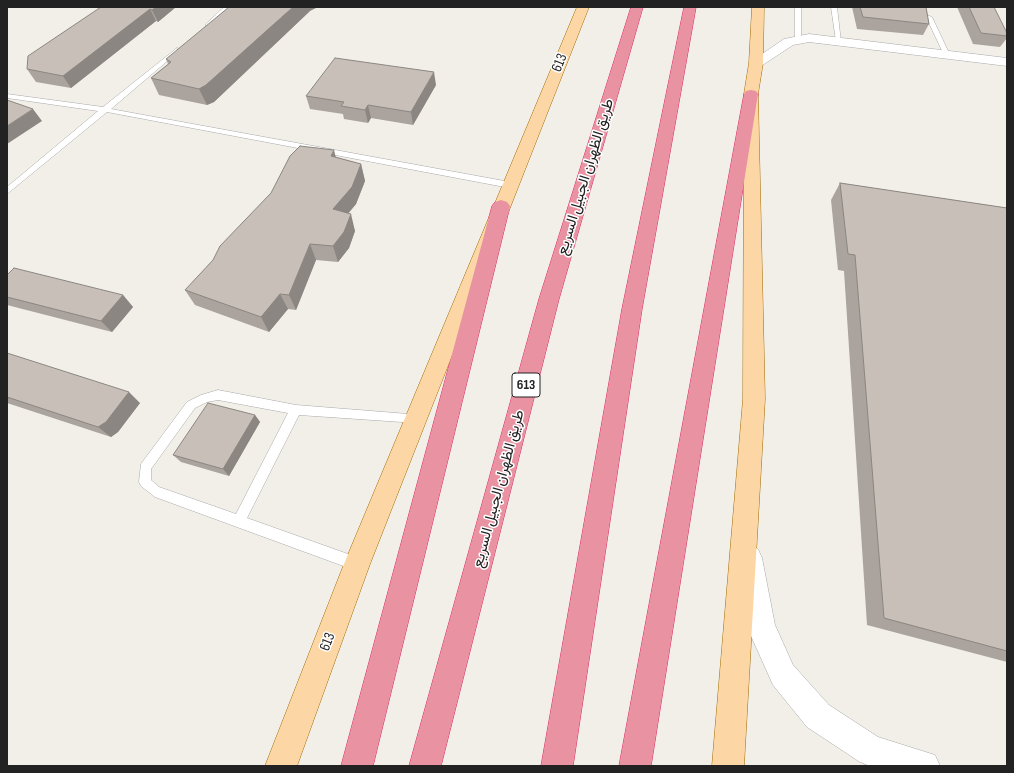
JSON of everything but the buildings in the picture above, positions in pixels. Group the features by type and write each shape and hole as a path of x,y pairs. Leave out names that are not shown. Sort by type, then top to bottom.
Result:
{"highway":[{"name":"طريق الظهران الجبيل السريع","path":"425,766 549,299 637,7"},
{"path":"557,766 632,308 690,7"},
{"path":"635,766 751,94"},
{"path":"357,766 501,206"}],"main road":[{"name":"613","path":"281,766 357,564 583,7"},
{"path":"728,766 754,399 751,94 756,63 758,7"}],"street":[{"path":"756,63 789,42 809,38 1007,62"},
{"path":"745,529 761,627 783,676 818,716 865,747 872,751 924,766"}],"lane":[{"path":"204,28 228,7"},
{"path":"798,7 798,39"},
{"path":"834,7 839,41"},
{"path":"898,7 917,12 930,18 947,55"},
{"path":"7,191 186,43"},
{"path":"7,96 106,110 510,185"},
{"path":"357,564 155,491 145,482 145,468 191,405 205,398 218,395 296,410 416,418"},
{"path":"239,521 296,410"}]}
